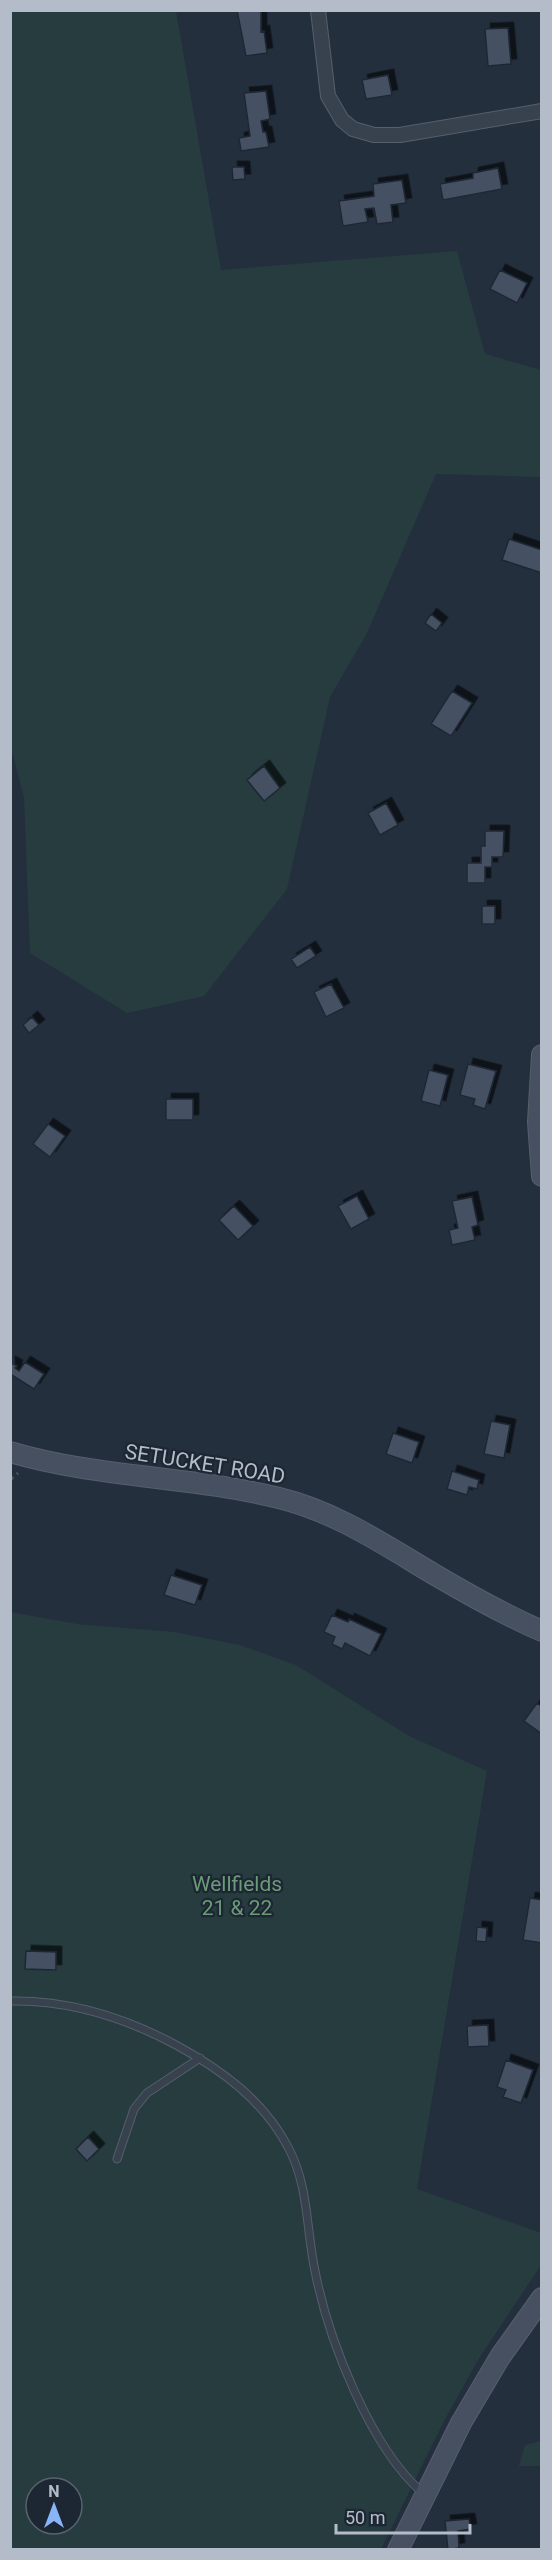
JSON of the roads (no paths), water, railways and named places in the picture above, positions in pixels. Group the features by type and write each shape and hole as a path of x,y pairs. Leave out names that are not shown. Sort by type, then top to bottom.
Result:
{"main road":[{"path":"542,1055 538,1122 542,1176"},
{"name":"SETUCKET ROAD","path":"10,1452 79,1469 244,1490 318,1510 371,1535 511,1617 542,1631"},
{"path":"398,2550 478,2393 542,2298"}],"street":[{"path":"318,10 328,96 342,120 352,129 374,135 400,135 542,111"}],"lane":[{"path":"10,2001 58,2004 106,2016 150,2031 200,2058 252,2097 288,2146 301,2175 314,2269 336,2344 368,2418 401,2470 425,2495"},
{"path":"117,2159 134,2109 147,2093 200,2058"}],"park label":[{"name":"Wellfields 21 & 22","path":"237,1896"}]}
